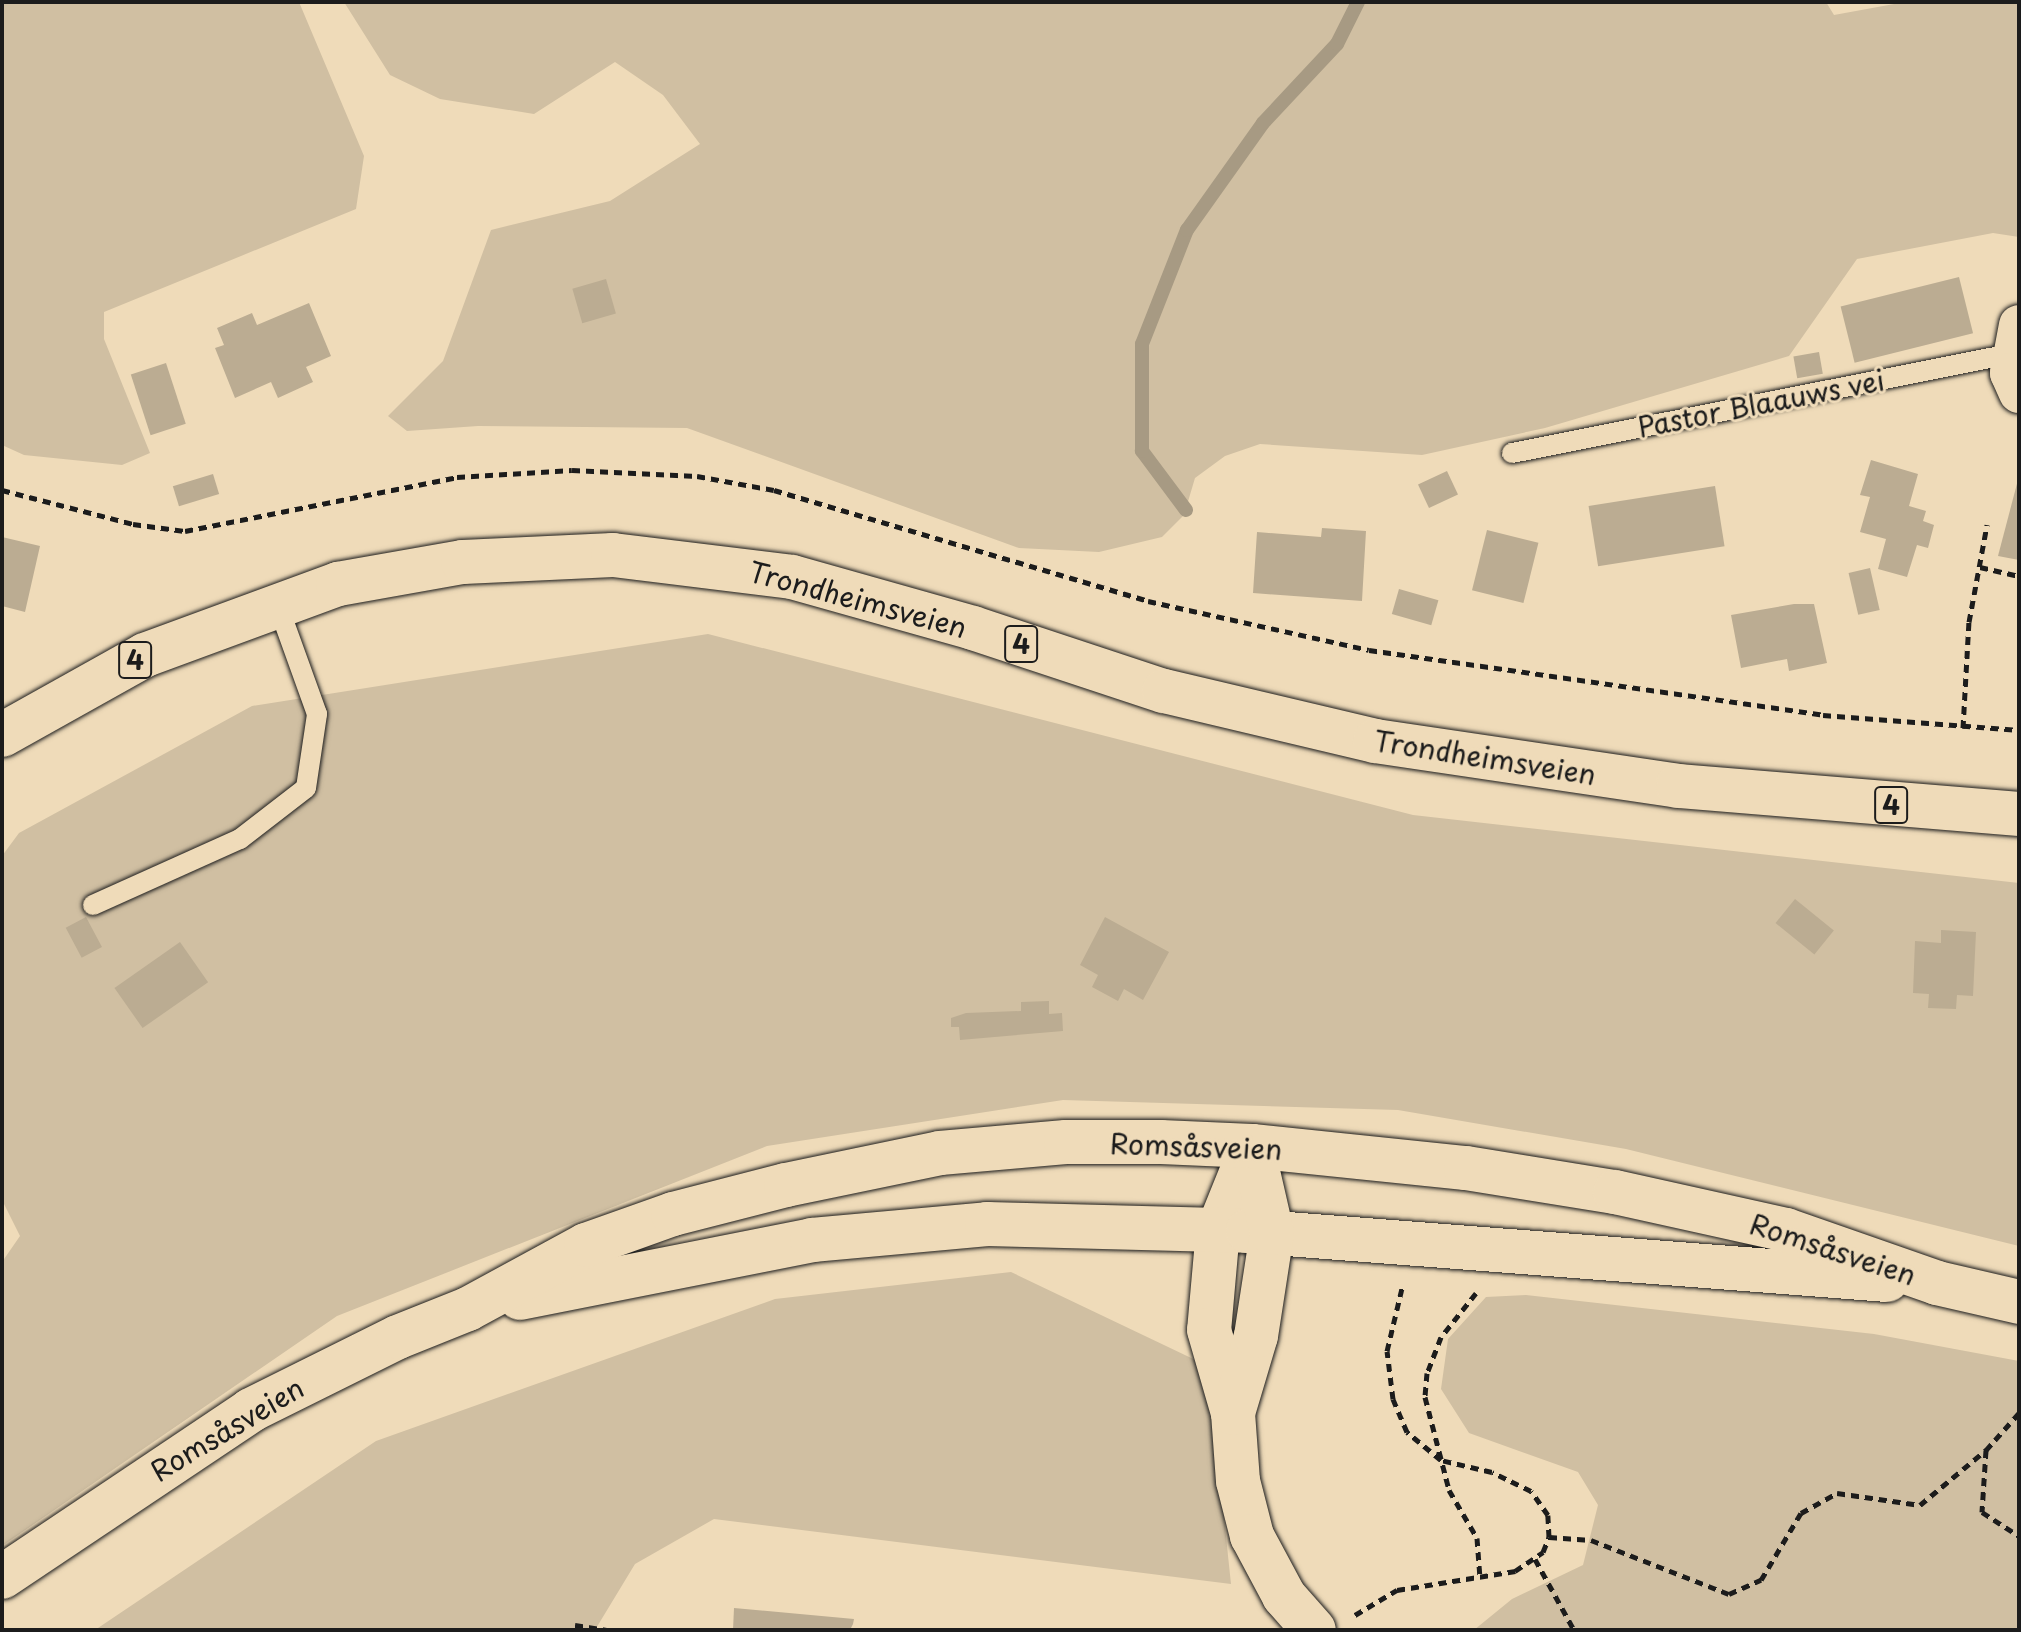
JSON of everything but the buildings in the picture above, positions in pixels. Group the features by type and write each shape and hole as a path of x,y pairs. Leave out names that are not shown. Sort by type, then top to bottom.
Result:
{"main road":[{"name":"Trondheimsveien","path":"2,735 145,655 277,603 338,584 463,562 564,555 680,559 808,581 1164,691 1375,741 1678,786 2019,814"},
{"name":"Romsåsveien","path":"2,1577 251,1410 398,1337 468,1309 601,1240 673,1214 862,1167 940,1153 1066,1142 1252,1146 1466,1168 1660,1201 1786,1230 1937,1283 2019,1302"},
{"path":"1252,1146 1218,1230 1209,1330 1233,1413 1238,1481 1252,1536 1284,1596 1332,1625"},
{"path":"1233,1413 1256,1336 1272,1233 1252,1146"},
{"name":"Romsåsveien","path":"468,1309 706,1259 896,1228 1075,1223 1272,1233 1937,1283"}],"street":[{"name":"Pastor Blaauws vei","path":"2014,339 2010,373 2019,393"}],"lane":[{"name":"Pastor Blaauws vei","path":"1512,453 2014,339"},
{"path":"93,905 240,839 306,788 317,714 277,603"}],"path":[{"path":"2,490 133,524 185,531 457,477 572,470 697,476 774,490 1148,601 1355,647 1684,698 1963,728 2019,730"},
{"path":"1963,728 1969,622 1987,525"},
{"path":"1980,567 2019,576"},
{"path":"1332,1625 1377,1598 1397,1590 1515,1571 1535,1559 1549,1537 1548,1515 1531,1491 1492,1472 1441,1460 1407,1432 1393,1399 1387,1351 1406,1280"},
{"path":"1480,1578 1475,1530 1449,1490 1425,1397 1427,1373 1455,1313 1485,1284"},
{"path":"1549,1537 1591,1540 1729,1594 1761,1580 1801,1513 1837,1493 1920,1505 1986,1450 2019,1413"},
{"path":"1986,1450 1982,1512 2019,1536"},
{"path":"1535,1559 1574,1630"},
{"path":"575,1625 607,1630"}],"shaded area":[{"path":"2,2 299,2 364,156 356,209 104,312 104,339 150,453 122,465 24,455 2,445"},
{"path":"344,2 1826,2 1834,15 1905,2 2019,2 2019,237 1993,233 1857,259 1789,356 1545,428 1422,455 1260,444 1225,456 1195,478 1184,515 1162,537 1099,552 1019,548 687,428 478,426 407,431 388,416 443,361 491,230 610,201 700,144 663,95 615,62 534,114 440,99 390,75"},
{"path":"708,634 1413,815 2019,883 2019,1246 1626,1149 1398,1110 1063,1100 767,1146 337,1316 2,1546 2,1262 20,1236 2,1200 2,856 19,833 252,706"},
{"path":"1011,1272 1208,1366 1231,1584 714,1519 635,1564 595,1630 95,1630 376,1441 775,1299"},
{"path":"1526,1295 1874,1334 2019,1361 2019,1630 1474,1630 1512,1599 1583,1565 1598,1505 1578,1472 1469,1433 1441,1389 1448,1339 1486,1297"}],"waterway":[{"path":"1186,510 1142,451 1142,344 1187,230 1263,123 1337,44 1358,2"}]}
